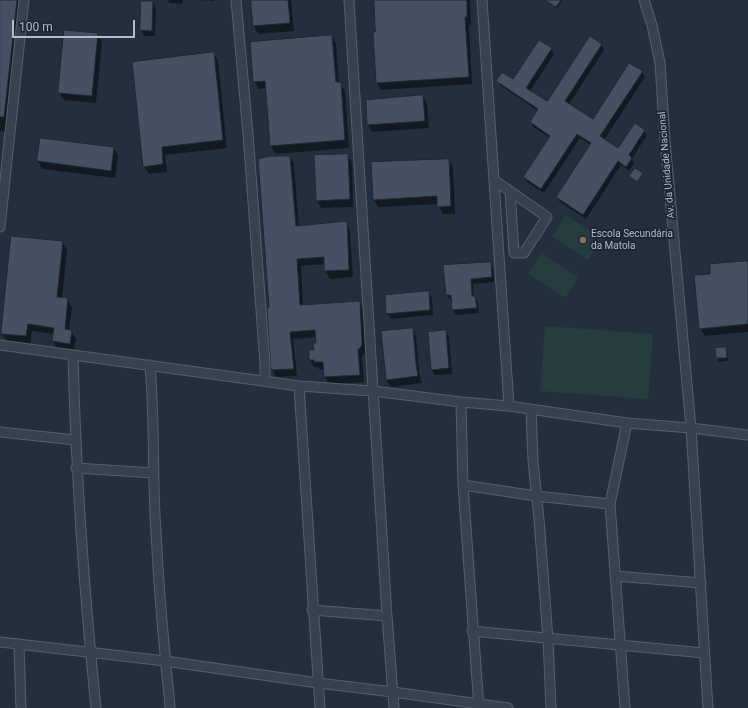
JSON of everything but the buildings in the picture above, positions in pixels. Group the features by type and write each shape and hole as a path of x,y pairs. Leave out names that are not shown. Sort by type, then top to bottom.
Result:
{"street":[{"path":"0,227 24,0"},
{"path":"236,0 248,134 265,381"},
{"path":"350,0 373,391 394,708"},
{"path":"482,0 509,406"},
{"name":"Av. da Unidade Nacional","path":"644,0 652,25 660,63 664,141 691,428 708,708"},
{"path":"494,180 510,191 547,217 524,253 514,253 510,191"},
{"path":"0,345 299,386 373,391 461,402 509,406 627,423 691,428 748,435"},
{"path":"73,356 76,468 90,652 96,708"},
{"path":"150,365 156,532 165,661 169,681 170,708"},
{"path":"299,386 312,610 320,708"},
{"path":"461,402 463,485 478,706"},
{"path":"531,410 533,461 548,639 551,708"},
{"path":"625,708 619,644 610,504 627,423"},
{"path":"0,432 75,440"},
{"path":"76,468 153,473"},
{"path":"463,485 536,496 610,504"},
{"path":"615,576 701,583"},
{"path":"312,610 387,616"},
{"path":"472,631 704,653"},
{"path":"0,642 165,661 393,692 478,706 508,708"},
{"path":"19,645 21,708"}],"green space":[{"path":"566,215 602,238 588,260 552,236"},
{"path":"542,253 578,277 565,298 528,274"},
{"path":"545,326 653,334 648,399 540,391"}],"place":[{"name":"Escola Secundária da Matola","path":"583,240"}]}
